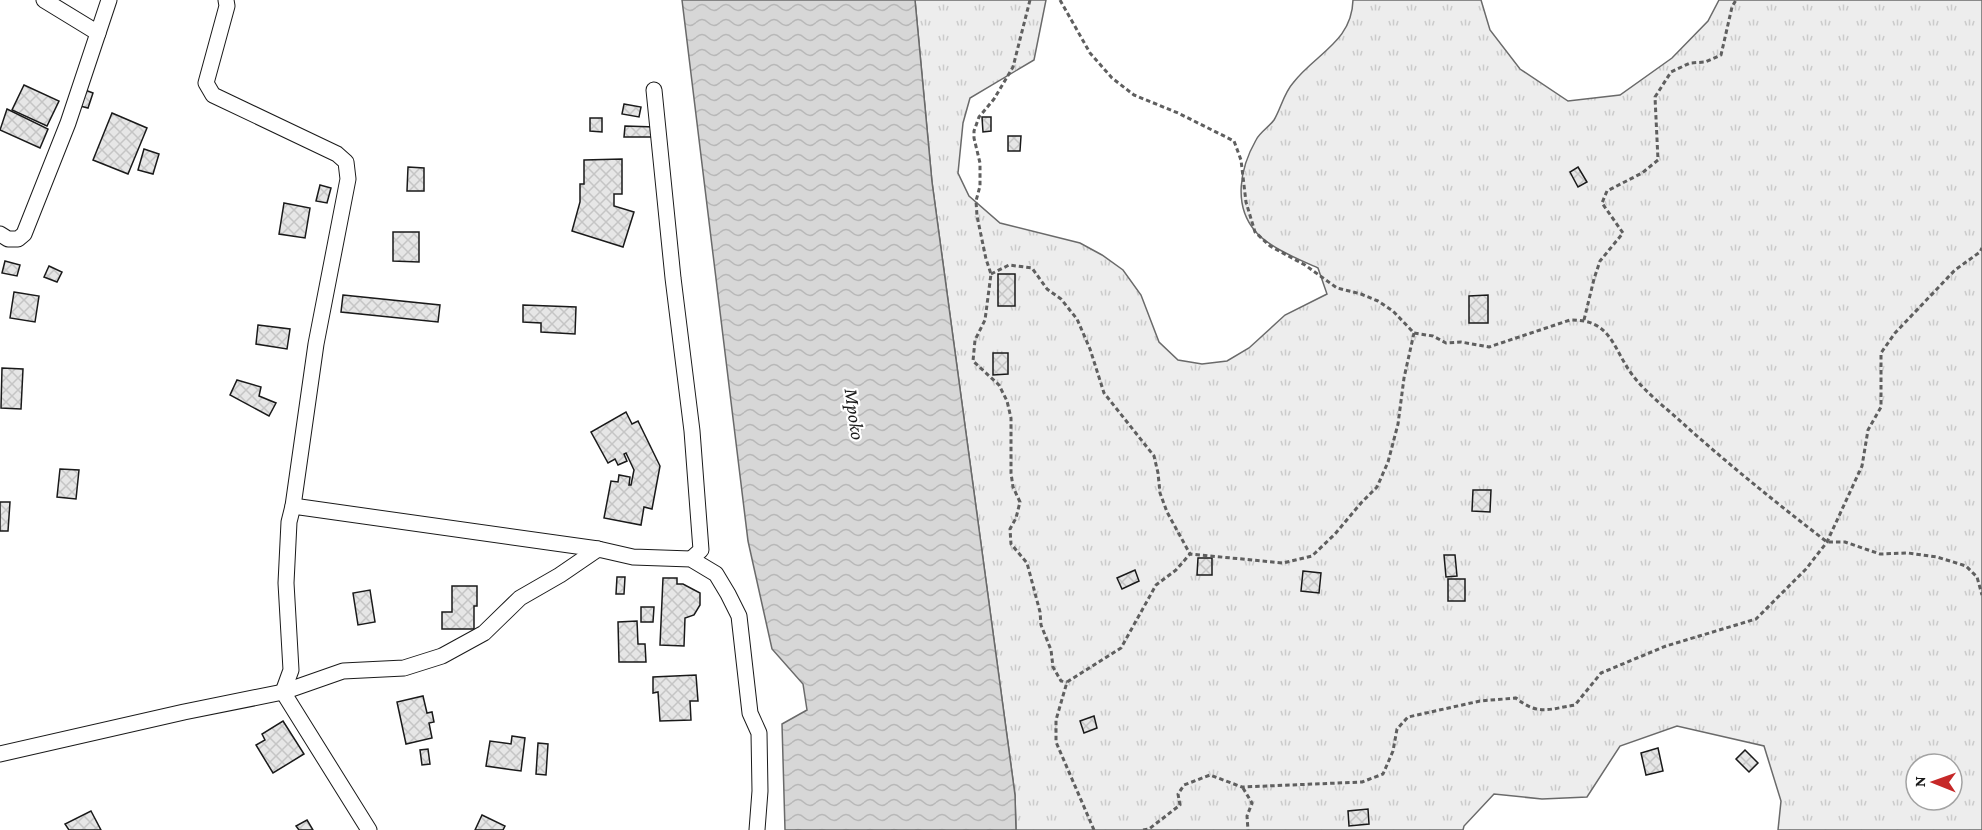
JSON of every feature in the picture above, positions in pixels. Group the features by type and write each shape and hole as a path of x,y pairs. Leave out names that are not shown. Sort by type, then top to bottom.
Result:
{"street":[{"path":"44,0 98,33"},
{"path":"0,234 9,239 18,239 24,234 68,123 108,0"},
{"path":"226,0 206,83 213,95 337,154 346,162 348,179 316,344 302,426 293,506 288,522 286,583 291,670 283,692"},
{"path":"654,90 696,474 701,550 691,559"},
{"path":"293,506 598,549 633,557 691,559 716,574 739,616 750,713 759,733 760,791 757,830"},
{"path":"0,754 184,711 283,692 343,671 404,668 442,656 484,633 520,598 560,575 598,549"},
{"path":"283,692 369,830"}],"path":[{"path":"1030,0 1014,67 994,99 979,117 974,131 980,164 980,186 976,201 977,216 991,274 985,320 975,340 973,361 999,385 1007,401 1011,418 1011,473 1013,487 1020,502 1016,518 1010,529 1011,544 1027,563 1040,612 1041,625 1051,650 1053,667 1061,681 1067,682 1121,648 1156,585 1176,570 1190,554"},
{"path":"1060,0 1090,53 1112,78 1134,95 1178,113 1234,141 1241,160 1246,202 1256,232 1270,246 1305,265 1337,288 1378,301 1393,311 1414,333 1434,336 1446,343 1461,342 1489,347 1570,320 1584,320 1594,324 1613,340 1634,377 1660,403 1738,471 1827,542 1845,542 1880,554 1908,553 1937,557 1966,566 1977,577 1982,595"},
{"path":"1584,320 1600,261 1623,233 1602,202 1607,191 1642,173 1658,160 1655,97 1671,72 1690,63 1705,62 1721,55 1732,7 1736,0"},
{"path":"1143,830 1149,829 1180,804 1178,794 1184,785 1210,775 1242,787 1362,782 1383,774 1393,751 1397,729 1408,717 1480,701 1516,698 1529,709 1544,710 1575,705 1601,674 1666,646 1756,619 1806,569 1827,542 1862,466 1868,430 1881,406 1881,353 1895,333 1955,270 1980,252 1982,248"},
{"path":"991,274 1009,265 1032,268 1047,289 1061,299 1077,319 1090,349 1104,393 1154,456 1160,493 1167,513 1190,554"},
{"path":"1190,554 1283,563 1312,556 1335,534 1377,487 1388,462 1398,424 1404,378 1414,333"},
{"path":"1067,682 1056,720 1056,741 1094,830"},
{"path":"1242,787 1252,803 1247,816 1248,830"}],"green space":[{"path":"915,0 1046,0 1034,60 970,98 963,123 958,173 969,196 1000,223 1080,243 1123,270 1141,295 1159,342 1178,360 1202,364 1227,361 1249,348 1285,315 1327,294 1318,268 1276,248 1255,231 1244,210 1241,186 1246,162 1258,137 1274,120 1293,83 1331,46 1346,27 1353,0 1481,0 1490,30 1520,69 1568,101 1620,95 1672,58 1708,21 1719,0 1982,0 1982,830 1778,830 1781,801 1764,746 1677,726 1620,746 1587,797 1542,799 1494,794 1464,826 1463,830 1016,830 1015,795 932,182"}],"water":[{"name":"Mpoko","path":"682,0 915,0 932,182 1015,795 1016,830 785,830 782,724 807,710 803,684 772,649 748,541"}],"building":[{"path":"24,85 59,101 47,126 12,110"},
{"path":"85,90 93,93 88,108 80,106"},
{"path":"624,104 641,107 639,117 622,114"},
{"path":"7,109 48,129 40,148 0,130"},
{"path":"112,113 147,128 128,174 93,160"},
{"path":"982,117 991,117 991,131 983,132"},
{"path":"590,118 602,118 602,132 590,131"},
{"path":"625,126 655,127 655,137 624,137"},
{"path":"1008,136 1021,136 1020,151 1008,151"},
{"path":"144,149 159,154 153,174 138,170"},
{"path":"622,159 622,194 614,194 614,206 634,212 623,247 572,231 580,202 580,184 584,184 584,160"},
{"path":"408,167 424,168 424,191 407,191"},
{"path":"1578,167 1587,182 1578,187 1570,172"},
{"path":"320,185 331,188 327,203 316,201"},
{"path":"284,203 310,208 305,238 279,234"},
{"path":"393,232 419,232 419,262 393,261"},
{"path":"5,261 20,265 17,276 2,273"},
{"path":"49,266 62,272 57,282 44,277"},
{"path":"998,274 1015,274 1015,306 998,306"},
{"path":"14,292 39,296 35,322 10,318"},
{"path":"343,295 440,305 438,322 341,312"},
{"path":"1488,295 1488,323 1469,323 1469,296"},
{"path":"523,305 576,307 575,334 541,332 541,323 523,322"},
{"path":"258,325 290,329 287,349 256,344"},
{"path":"993,353 1008,353 1008,374 993,375"},
{"path":"2,368 23,369 21,409 1,408"},
{"path":"237,380 261,387 259,396 276,403 269,416 230,395"},
{"path":"626,412 632,424 638,421 660,466 652,509 644,507 641,525 604,518 611,481 618,482 619,475 630,477 629,485 631,485 634,470 626,453 624,454 627,461 618,465 615,459 608,463 591,432"},
{"path":"60,469 79,470 76,499 57,497"},
{"path":"1473,490 1491,490 1490,512 1472,511"},
{"path":"0,502 10,502 8,531 0,531"},
{"path":"1444,555 1455,555 1457,576 1446,577"},
{"path":"1198,558 1212,558 1212,575 1197,575"},
{"path":"1135,570 1139,581 1122,589 1117,578"},
{"path":"1303,571 1321,573 1319,593 1301,591"},
{"path":"617,577 625,577 624,594 616,594"},
{"path":"663,578 677,578 677,584 683,584 700,593 700,605 694,615 685,618 684,646 660,645"},
{"path":"1448,579 1465,579 1465,601 1448,601"},
{"path":"452,586 477,586 474,629 442,629 442,612 452,612"},
{"path":"370,590 375,622 358,625 353,593"},
{"path":"641,607 654,607 653,622 641,622"},
{"path":"637,621 638,644 645,644 646,662 619,662 618,622"},
{"path":"696,675 698,701 690,701 691,720 660,721 658,692 653,693 653,677"},
{"path":"423,696 427,713 432,712 434,722 429,723 432,738 406,744 397,702"},
{"path":"1094,716 1097,728 1084,733 1080,721"},
{"path":"283,721 304,754 273,773 256,745 265,740 262,734"},
{"path":"512,736 525,738 521,771 486,766 490,741 511,744"},
{"path":"538,743 548,744 546,775 536,774"},
{"path":"1658,748 1663,771 1646,775 1641,753"},
{"path":"428,749 430,764 422,765 420,750"},
{"path":"1745,750 1758,763 1749,772 1736,759"},
{"path":"1368,809 1369,824 1349,826 1348,811"},
{"path":"91,811 101,830 69,830 65,824"},
{"path":"482,815 505,826 503,830 475,830"},
{"path":"307,820 313,830 299,830 296,826"}]}
